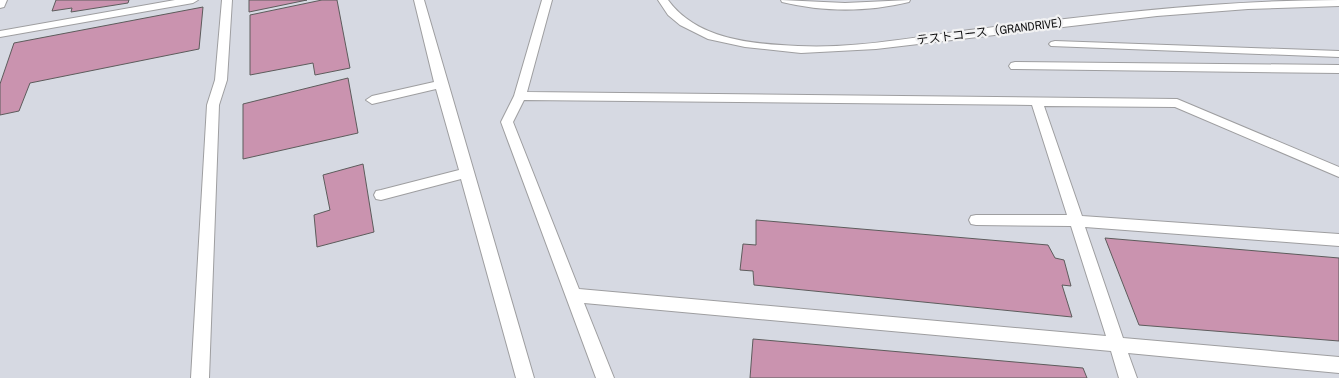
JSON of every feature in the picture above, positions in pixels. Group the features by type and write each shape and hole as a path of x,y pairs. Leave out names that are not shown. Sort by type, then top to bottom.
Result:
{"lane":[{"path":"0,5 2,0"},
{"path":"0,34 193,0"},
{"path":"200,378 213,105 220,80 227,0"},
{"path":"419,0 525,378"},
{"path":"547,0 520,96 507,122 605,378"},
{"name":"テストコース（GRANDRIVE）","path":"663,0 667,9 683,25 729,42 777,48 836,49 1176,10 1270,3 1339,3"},
{"path":"786,0 815,6 861,8 905,0"},
{"path":"1055,44 1339,54"},
{"path":"1015,66 1339,70"},
{"path":"372,100 441,84"},
{"path":"520,96 1177,103 1339,172"},
{"path":"1037,102 1128,378"},
{"path":"381,194 466,173"},
{"path":"976,220 1076,221 1339,240"},
{"path":"573,295 1339,365"}],"shaded area":[{"path":"0,0 1339,0 1339,378 0,378"}],"building":[{"path":"56,0 129,0 128,3 71,12 72,8 52,11"},
{"path":"249,0 307,0 249,12"},
{"path":"322,0 337,0 350,68 315,75 313,63 250,75 250,15"},
{"path":"203,7 199,49 30,83 19,111 0,115 0,84 14,43"},
{"path":"348,78 358,133 243,159 243,104"},
{"path":"363,164 374,232 317,247 314,215 330,210 323,175"},
{"path":"756,220 1048,245 1055,258 1064,260 1071,286 1062,285 1072,317 754,285 753,271 740,270 743,244 756,245"},
{"path":"1105,238 1339,258 1339,341 1139,325"},
{"path":"753,339 1083,368 1087,378 750,378"}]}
